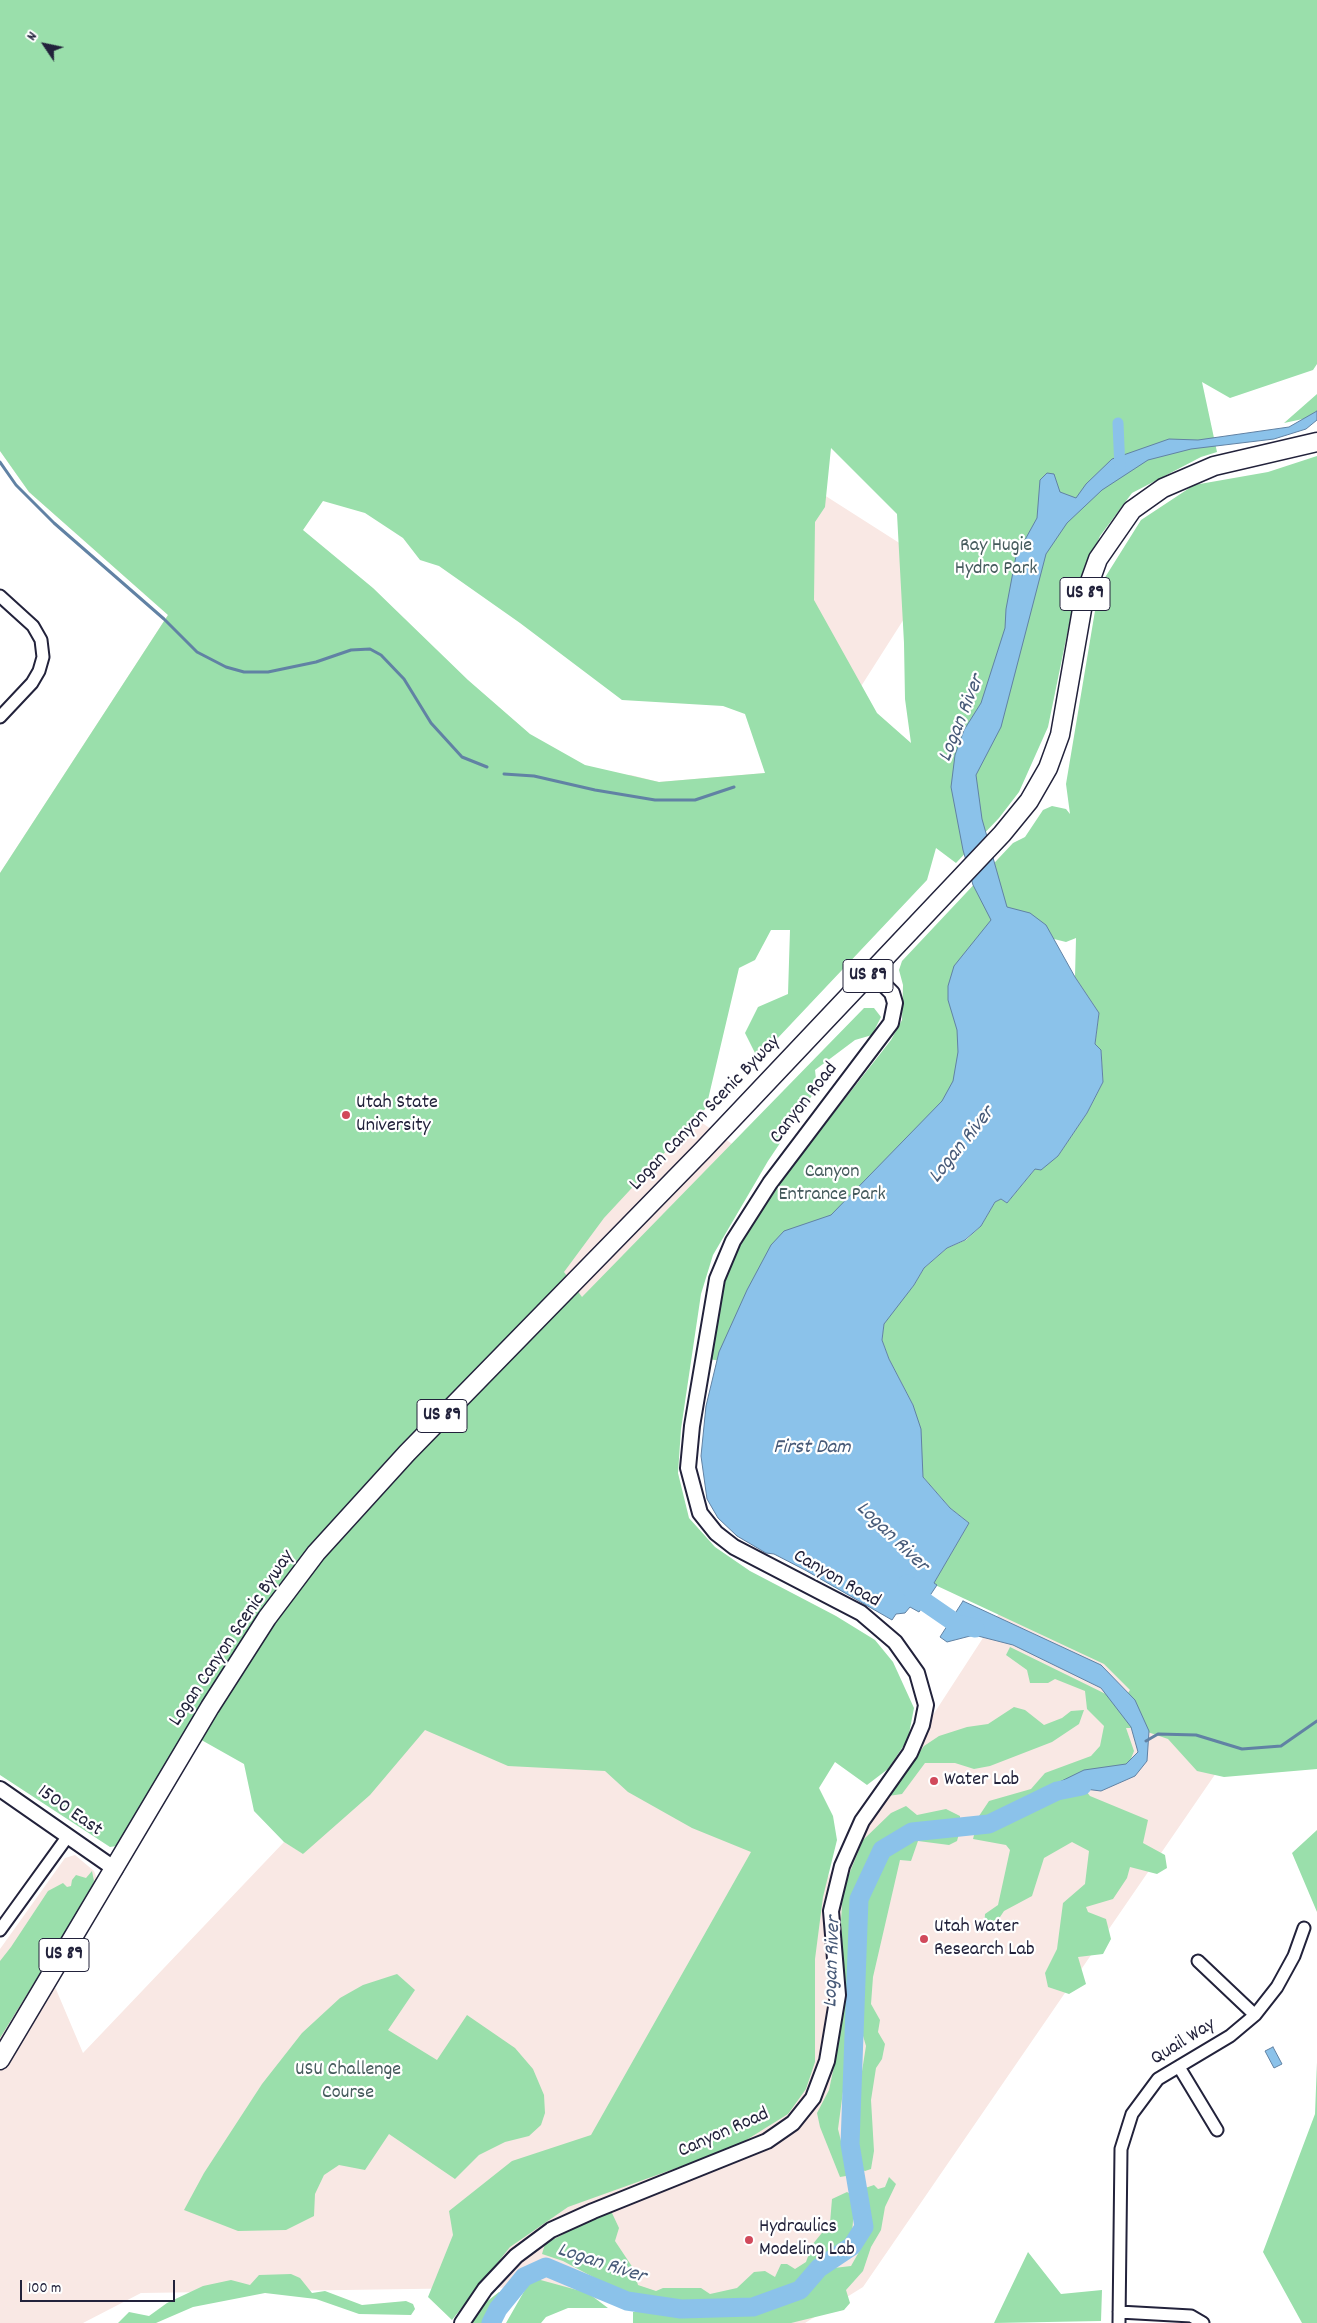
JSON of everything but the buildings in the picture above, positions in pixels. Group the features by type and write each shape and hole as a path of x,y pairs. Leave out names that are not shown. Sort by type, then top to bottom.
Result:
{"main road":[{"name":"Logan Canyon Scenic Byway","path":"115,1869 210,1706 267,1618 316,1553 406,1453 696,1157 1002,834 1029,801 1048,768 1066,710 1084,598 1098,559 1132,510 1163,488 1214,466 1317,442"},
{"name":"US 89","path":"0,2060 115,1869"}],"street":[{"path":"0,596 33,626 41,640 43,657 39,671 32,683 0,717"},
{"name":"Canyon Road","path":"462,2323 485,2289 516,2256 551,2230 593,2211 767,2141 793,2123 813,2098 827,2061 838,1995 831,1911 842,1866 862,1821 910,1753 922,1725 926,1705 916,1672 900,1649 895,1642 861,1613 734,1547 716,1533 700,1513 688,1468 692,1426 718,1279 733,1241 770,1183 891,1023 895,1002 892,993 871,972"},
{"name":"1500 East","path":"0,1789 115,1869"},
{"path":"0,1930 68,1836"},
{"name":"Quail Way","path":"1119,2317 1120,2149 1132,2114 1158,2079 1230,2036 1256,2015 1277,1987 1294,1956 1304,1928"},
{"path":"1198,1961 1256,2015"},
{"path":"1179,2067 1218,2130"},
{"path":"1119,2317 1191,2316 1203,2323"}],"shaded area":[{"name":"Utah State University","path":"0,0 48,0 937,567 620,1065 762,1165 563,1515 805,1679 776,1957 1005,1604 1317,1626 863,2287 805,2323 695,2323 547,2287 141,2293 83,2323 0,2323 0,1949 65,1858 75,1855 94,1871 98,1882 47,1968 83,2053 284,1842 304,1854 0,873 168,615 29,492 0,451","holes":["333,487 782,708 765,773 659,782 631,775 111,760"]}],"green space":[{"name":"Ray Hugie Hydro Park","path":"0,0 1317,0 1317,364 1313,370 1230,398 1202,382 1217,452 1201,457 1132,493 1100,536 1083,575 1071,615 1048,727 1019,792 999,818 956,863 936,848 927,880 758,1059 745,1033 758,1007 788,994 790,930 771,930 755,960 739,968 706,1108 604,1218 564,1272 582,1297 864,1008 874,1008 881,1017 872,1035 855,1040 815,1070 817,1088 768,1161 713,1255 701,1294 681,1429 678,1473 689,1518 715,1547 750,1571 836,1616 875,1640 893,1662 914,1708 908,1739 888,1769 867,1785 835,1762 819,1788 833,1816 837,1840 823,1897 815,1959 815,2062 806,2089 788,2114 735,2147 568,2207 510,2247 452,2320 428,2297 453,2235 449,2211 512,2161 591,2135 751,1852 692,1828 628,1792 605,1771 508,1766 425,1730 370,1795 303,1854 284,1842 254,1811 244,1764 189,1733 117,1846 110,1847 0,1775 0,873 168,615 29,492 0,451","holes":["831,448 897,514 905,699 911,743 877,713 814,600 815,522 825,507","323,501 365,513 403,538 420,560 439,566 520,623 622,700 723,706 745,714 765,773 659,782 585,765 530,734 468,680 373,588 303,530"]},
{"path":"1317,394 1317,416 1284,423"},
{"name":"Canyon Entrance Park","path":"1317,456 1317,1769 1224,1777 1197,1771 1168,1739 1136,1728 1126,1728 1134,1751 1128,1766 1078,1781 1090,1796 1148,1820 1143,1843 1165,1855 1167,1868 1157,1874 1130,1867 1127,1878 1113,1899 1086,1907 1088,1912 1106,1919 1111,1939 1103,1954 1078,1957 1086,1984 1069,1994 1048,1987 1045,1973 1057,1949 1063,1903 1085,1884 1089,1851 1072,1842 1044,1858 1032,1896 1004,1911 992,1929 984,1928 985,1914 998,1905 1010,1850 1006,1845 973,1839 979,1816 989,1801 1031,1789 1045,1773 1091,1756 1100,1746 1104,1726 1087,1709 1085,1691 1055,1679 1048,1683 1030,1683 1027,1670 1006,1655 1010,1647 1122,1702 1130,1690 1104,1664 933,1584 969,1523 950,1508 923,1477 913,1405 889,1359 882,1340 884,1324 890,1313 914,1285 924,1268 947,1248 966,1240 981,1226 995,1202 1001,1199 1007,1203 1035,1169 1058,1156 1087,1113 1103,1082 1101,1050 1095,1044 1099,1013 1075,977 1076,938 1066,942 1050,938 964,1083 722,1361 708,1359 727,1271 744,1235 779,1183 891,1040 902,1020 903,985 899,970 902,961 1013,843 1025,837 1043,810 1052,806 1066,809 1070,814 1066,784 1099,587 1141,520 1194,485 1268,472"},
{"path":"1014,1707 1025,1710 1044,1725 1062,1718 1071,1711 1084,1710 1079,1724 1052,1742 990,1766 974,1769 955,1763 925,1763 902,1794 888,1796 924,1746 939,1736 967,1727 988,1724"},
{"path":"906,1806 917,1815 946,1809 960,1816 960,1830 957,1841 949,1845 918,1841 911,1861 900,1860 873,1977 871,2004 880,2020 878,2032 885,2044 882,2059 876,2068 871,2100 874,2151 871,2169 865,2171 858,2168 853,2147 856,2109 866,2046 859,2022 863,1968 860,1948 853,1949 852,2024 838,2129 848,2169 846,2176 840,2177 820,2127 817,2113 829,2090 836,2057 844,1980 841,1921 843,1889 863,1840 891,1813"},
{"path":"1317,1830 1317,1912 1292,1853"},
{"path":"92,1871 94,1881 89,1894 0,2038 0,1961 48,1891 63,1883 67,1887 71,1886 72,1880 76,1875 86,1878"},
{"name":"USU Challenge Course","path":"397,1974 415,1990 388,2030 437,2060 467,2015 515,2048 533,2069 544,2095 545,2113 541,2125 529,2136 505,2142 479,2155 455,2179 389,2134 365,2170 339,2165 324,2175 315,2194 314,2216 286,2230 238,2231 184,2210 204,2173 262,2084 302,2033 340,1998 363,1985"},
{"path":"1317,2062 1317,2323 1302,2323 1263,2252 1315,2114"},
{"path":"889,2177 896,2184 885,2207 881,2230 871,2247 863,2271 846,2290 850,2303 844,2310 791,2323 633,2323 633,2312 658,2309 636,2300 563,2261 542,2254 545,2244 605,2212 612,2213 619,2228 615,2241 633,2268 638,2285 656,2291 663,2288 701,2288 710,2294 737,2288 754,2272 765,2271 775,2277 781,2264 787,2264 795,2269 806,2262 812,2245 830,2223 832,2199 847,2192 852,2195 854,2208 852,2234 845,2248 807,2273 805,2279 813,2283 834,2268 851,2266 868,2236 870,2214 865,2188 874,2185 878,2189 885,2187"},
{"path":"1028,2252 1061,2294 1102,2290 1101,2321 994,2323"},
{"path":"291,2274 300,2278 312,2293 325,2291 362,2305 406,2301 413,2304 415,2309 411,2315 359,2314 316,2299 265,2293 193,2307 156,2323 118,2323 129,2312 149,2316 167,2303 203,2286 231,2280 250,2285 259,2275"},
{"path":"537,2279 588,2293 608,2308 568,2308 546,2317 541,2323 506,2323 530,2281"},
{"path":"499,2292 504,2294 503,2299 487,2323 471,2323 481,2306"}],"water":[{"name":"First Dam","path":"1317,411 1317,420 1306,429 1274,439 1191,449 1148,460 1102,490 1067,523 1046,554 1001,727 976,775 982,819 1007,907 1030,913 1046,925 1075,977 1099,1013 1095,1044 1101,1050 1103,1082 1087,1113 1058,1156 1041,1170 1035,1169 1007,1203 1001,1199 995,1202 981,1226 965,1240 947,1248 924,1268 914,1285 884,1324 882,1340 889,1359 913,1405 921,1429 923,1477 950,1508 969,1523 934,1583 937,1585 919,1612 910,1607 905,1613 896,1614 892,1620 805,1570 774,1554 766,1553 737,1536 718,1518 707,1499 701,1456 706,1406 719,1352 747,1290 771,1245 784,1231 831,1215 942,1101 953,1081 958,1052 957,1030 948,1000 948,986 954,966 991,920 973,885 963,850 951,787 955,755 964,730 981,703 1005,628 1006,609 1016,556 1037,518 1040,480 1047,473 1054,474 1060,492 1076,498 1086,484 1112,459 1169,439 1198,440 1289,427"},
{"path":"963,1601 1101,1665 1135,1700 1149,1731 1147,1761 1135,1776 1101,1791 1085,1789 1039,1792 1084,1770 1126,1764 1138,1752 1131,1727 1101,1688 1013,1645 974,1635 947,1642 940,1637"},
{"path":"1273,2047 1282,2064 1274,2068 1265,2051"}],"waterway":[{"path":"1118,423 1120,470"},
{"path":"0,462 16,485 54,523 164,619 197,652 226,667 244,672 268,672 316,662 351,650 370,649 381,655 404,679 431,723 462,757 487,767"},
{"path":"504,774 534,776 595,790 655,800 695,800 734,787"},
{"name":"Logan River","path":"907,1584 925,1602 957,1624 975,1628"},
{"path":"1146,1741 1158,1734 1196,1735 1242,1749 1281,1746 1317,1721"},
{"name":"Logan River","path":"491,2323 498,2309 524,2277 546,2267 627,2301 681,2309 753,2307 800,2290 819,2268 852,2246 864,2227 850,2144 859,1899 882,1850 912,1832 989,1824 1057,1791 1082,1786"}],"place":[{"name":"Utah State University","path":"346,1115"},
{"name":"Water Lab","path":"934,1781"},
{"name":"Utah Water Research Lab","path":"924,1939"},
{"name":"Hydraulics Modeling Lab","path":"749,2240"}]}
